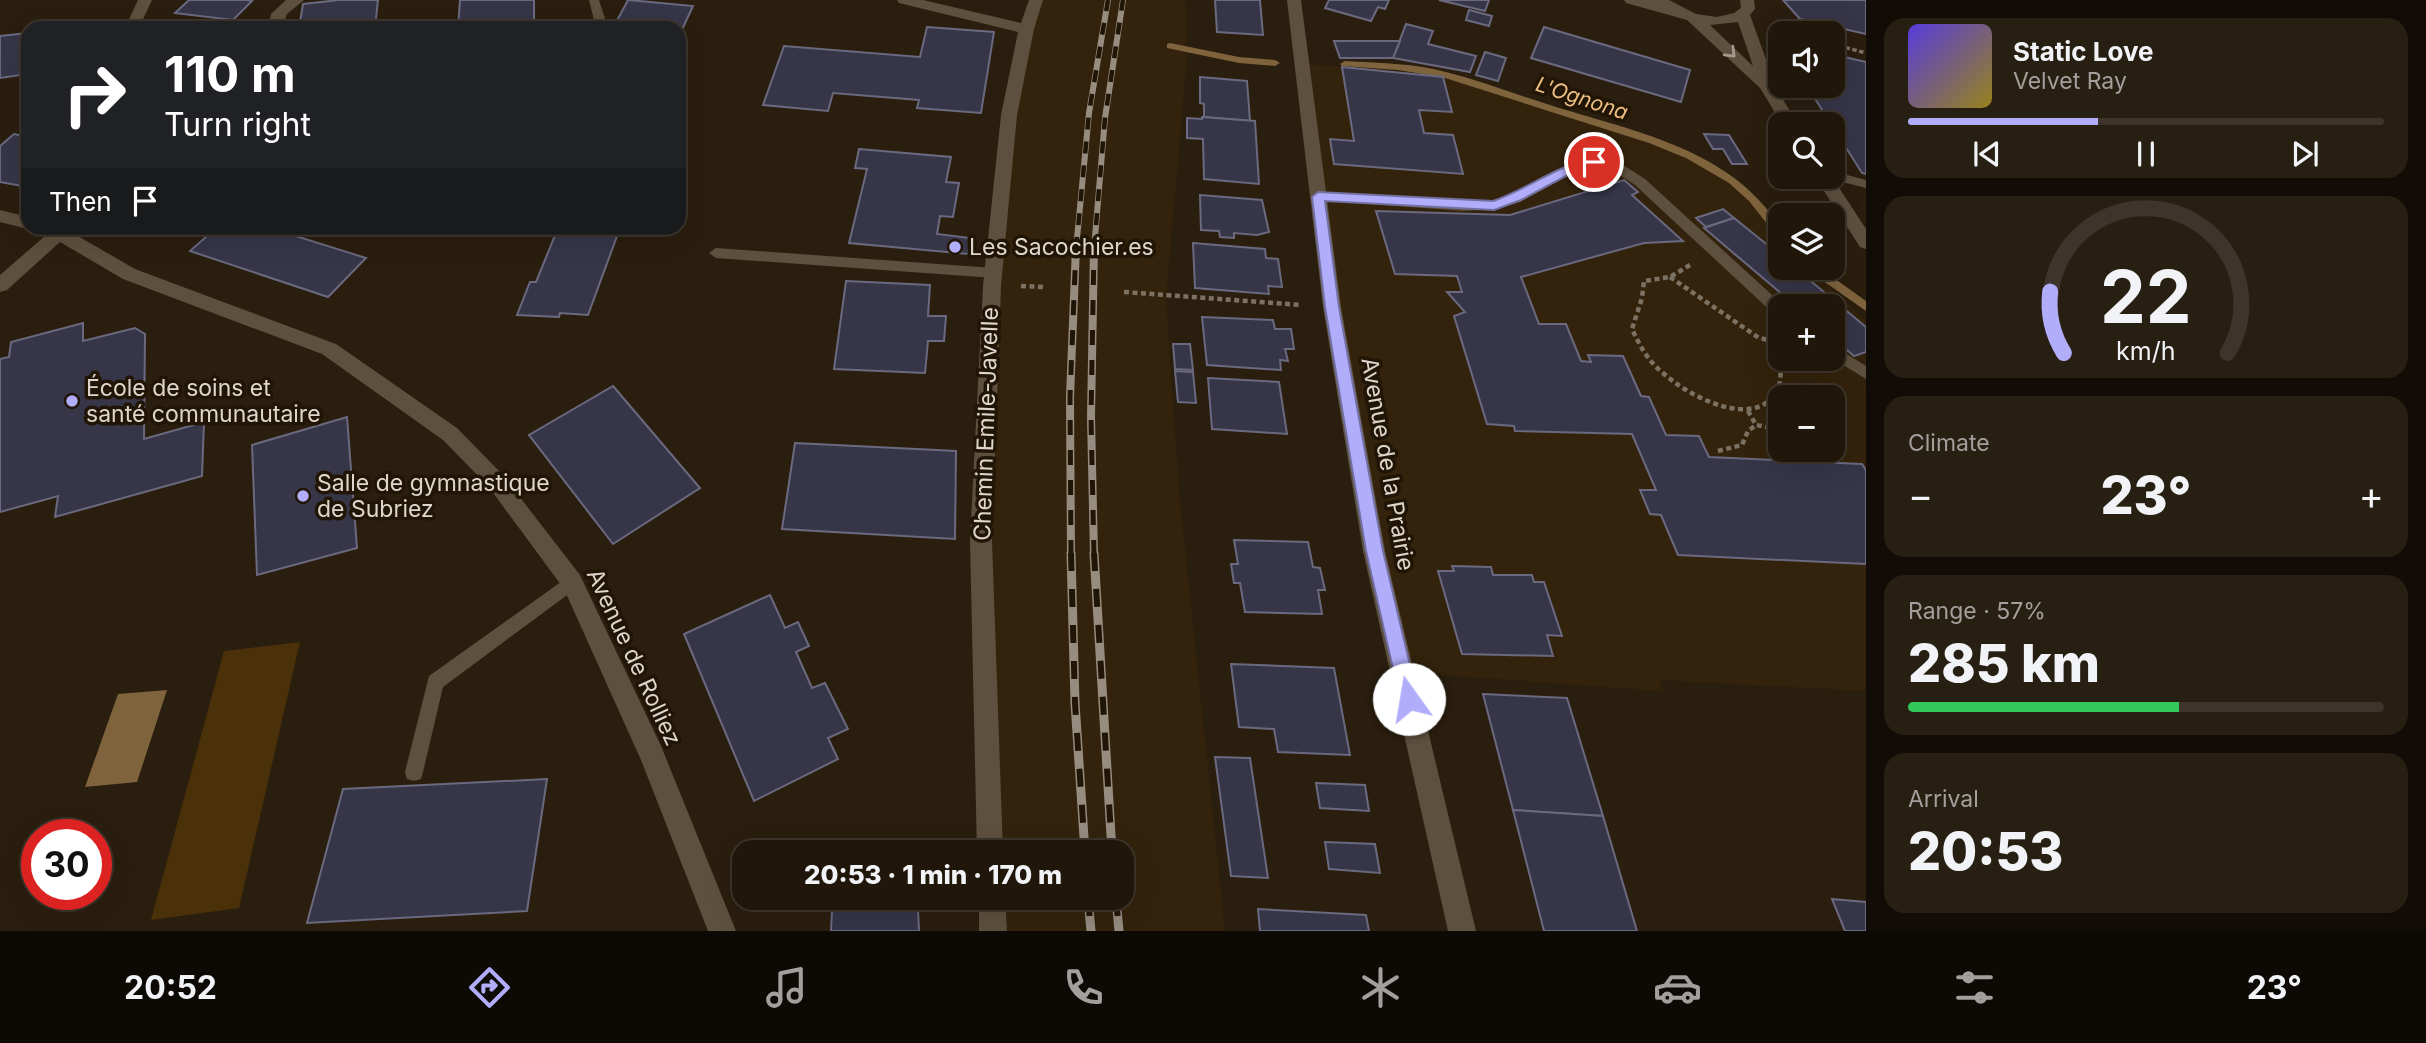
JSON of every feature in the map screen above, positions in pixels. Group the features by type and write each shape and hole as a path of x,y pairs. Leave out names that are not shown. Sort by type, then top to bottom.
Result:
{"street":[{"path":"135,21 145,0"},
{"path":"275,21 284,7 297,0"},
{"path":"904,0 1026,29"},
{"name":"Chemin Emile-Javelle","path":"990,840 981,541 994,273 1009,115 1026,29 1036,0"},
{"name":"Avenue de la Prairie","path":"1294,0 1332,307 1374,551 1462,931"},
{"path":"1631,0 1716,21 1745,7 1768,87"},
{"path":"1660,0 1674,10"},
{"path":"1692,17 1768,89"},
{"path":"1832,189 1866,243"},
{"path":"0,216 21,221"},
{"path":"0,285 50,235"},
{"name":"Avenue de Rolliez","path":"63,235 129,274 329,349 450,434 495,480 572,582 652,755 722,931"},
{"path":"992,910 993,931"}],"lane":[{"path":"594,0 601,21"},
{"path":"1318,197 1465,206 1494,205 1517,197 1576,165 1605,163 1630,173 1768,300"},
{"path":"1845,178 1866,184"},
{"path":"716,253 994,273"},
{"path":"1845,359 1866,373"},
{"path":"414,772 435,682 572,582"}],"path":[{"path":"1845,47 1866,53"},
{"path":"1717,254 1670,276 1644,281 1642,298 1632,329 1638,348 1653,365 1690,393 1725,407 1748,411 1763,408 1773,400 1780,386 1781,371"},
{"path":"1670,276 1759,338 1768,340"},
{"path":"1124,292 1332,307"},
{"path":"1748,411 1756,425"},
{"path":"1718,451 1742,445 1748,431 1756,425 1768,428"}],"shaded area":[{"path":"1036,0 1185,0 1187,54 1166,300 1179,491 1225,931 993,931 992,910 1134,910 1134,840 990,840 981,541 1009,115"},
{"path":"1303,64 1425,72 1588,121 1685,156 1732,183 1768,222 1768,280 1823,280 1838,294 1768,294 1768,371 1845,371 1845,301 1866,321 1866,691 1660,680 1662,691 1403,672 1374,551"},
{"path":"300,642 239,908 151,920 224,651"},
{"path":"167,690 137,782 85,787 118,694"}],"building":[{"path":"189,0 252,1 233,20 175,13"},
{"path":"378,0 376,21 300,21 303,4"},
{"path":"460,0 534,0 534,21 458,21"},
{"path":"628,0 693,6 686,21 617,21"},
{"path":"1215,0 1260,0 1263,35 1217,32"},
{"path":"1329,0 1389,0 1385,9 1378,7 1371,21 1325,8"},
{"path":"1439,0 1489,0 1485,11"},
{"path":"1783,0 1866,0 1866,34 1845,29 1845,21 1800,19"},
{"path":"1469,10 1492,16 1489,26 1466,20"},
{"path":"1406,24 1433,31 1428,44 1476,56 1470,72 1393,58"},
{"path":"927,27 994,32 981,113 917,108 919,100 833,93 828,111 763,105 784,46 920,57"},
{"path":"1544,27 1690,70 1681,102 1531,58"},
{"path":"21,34 21,75 0,78 0,36"},
{"path":"1334,41 1400,41 1393,58 1340,58"},
{"path":"1485,52 1506,58 1498,81 1476,75"},
{"path":"1845,57 1866,62 1866,174 1862,173 1845,146 1845,112 1823,112 1815,98 1845,98"},
{"path":"1342,67 1443,77 1452,112 1419,110 1424,133 1453,135 1463,174 1334,164 1330,139 1354,141"},
{"path":"1200,77 1247,81 1250,121 1204,117 1204,104 1200,103"},
{"path":"1187,118 1255,121 1259,184 1204,179 1203,139 1187,138"},
{"path":"14,134 21,136 21,186 0,182 0,146"},
{"path":"1704,134 1729,135 1747,164 1732,164 1723,149 1713,149"},
{"path":"859,149 951,157 946,182 959,183 953,217 940,216 937,234 970,238 968,254 849,243 867,169 855,168"},
{"path":"1624,180 1638,192 1632,195 1683,241 1644,243 1521,277 1539,324 1566,324 1581,361 1591,362 1588,355 1623,356 1641,396 1649,397 1666,435 1699,436 1709,457 1768,460 1768,462 1862,464 1866,470 1866,564 1678,555 1661,515 1650,514 1640,490 1656,490 1632,434 1515,431 1514,426 1487,424 1454,316 1465,312 1447,292 1462,292 1457,276 1395,274 1376,211 1510,215"},
{"path":"1200,195 1262,200 1269,232 1257,235 1234,233 1234,238 1220,237 1219,231 1201,230"},
{"path":"1723,209 1734,218 1706,227 1696,218"},
{"path":"1734,218 1768,245 1768,280 1809,280 1826,294 1782,294 1704,228"},
{"path":"208,235 292,235 366,258 328,297 190,251"},
{"path":"555,235 617,235 588,315 517,315 530,282 536,282"},
{"path":"1193,243 1265,249 1266,258 1278,259 1282,287 1268,286 1269,294 1195,288"},
{"path":"846,281 930,285 928,316 946,316 944,341 928,341 925,373 834,369"},
{"path":"1845,310 1866,327 1866,352 1854,356 1845,348"},
{"path":"1202,317 1273,320 1275,329 1291,329 1294,349 1285,349 1288,361 1280,360 1281,370 1207,365"},
{"name":"École de soins et santé communautaire","path":"83,323 83,341 135,328 145,334 144,439 204,422 202,476 55,517 58,496 0,512 0,359 9,357 11,342"},
{"path":"1173,344 1190,344 1193,370 1175,369"},
{"path":"1175,371 1193,372 1196,403 1178,402"},
{"path":"1208,378 1279,382 1287,434 1212,429"},
{"path":"613,386 700,488 613,544 529,435"},
{"name":"Salle de gymnastique de Subriez","path":"347,417 357,548 257,575 252,445"},
{"path":"795,443 956,451 955,539 782,529"},
{"path":"1234,540 1308,542 1313,567 1320,568 1325,590 1318,590 1322,614 1245,612 1240,583 1234,583 1231,564 1238,564"},
{"path":"1452,566 1491,567 1493,575 1532,575 1534,582 1544,582 1562,636 1547,635 1553,656 1462,654 1438,571 1454,571"},
{"path":"770,595 785,628 798,622 809,646 796,652 812,688 825,683 848,729 828,738 838,759 754,801 684,634"},
{"path":"1231,664 1334,668 1350,755 1278,752 1274,729 1239,727"},
{"path":"1483,694 1567,698 1603,816 1513,810"},
{"path":"1215,757 1250,758 1268,878 1231,876"},
{"path":"547,779 527,911 307,923 343,789"},
{"path":"1316,783 1365,785 1369,811 1320,808"},
{"path":"1513,810 1603,816 1637,931 1544,931"},
{"path":"1325,842 1375,844 1380,873 1329,869"},
{"path":"1832,899 1866,902 1866,931 1845,931"},
{"path":"1258,909 1366,915 1369,931 1260,931"},
{"path":"918,910 919,931 831,931 832,911"}],"waterway":[{"name":"L'Ognona","path":"1170,46 1239,60 1275,63"},
{"name":"L'Ognona","path":"1345,64 1398,67 1443,74 1652,141 1689,156 1733,181 1768,217"},
{"name":"L'Ognona","path":"1829,280 1866,307"}],"railway":[{"path":"1076,249 1089,113 1108,0"},
{"path":"1094,249 1105,118 1123,0"},
{"path":"1071,555 1070,397 1076,247"},
{"path":"1094,247 1091,417 1094,555"},
{"path":"1071,553 1075,703 1084,840"},
{"path":"1094,553 1111,840"},
{"path":"1089,910 1091,931"},
{"path":"1117,910 1119,931"}],"place":[{"name":"Les Sacochier.es","path":"955,247"},
{"name":"École de soins et santé communautaire","path":"72,401"},
{"name":"Salle de gymnastique de Subriez","path":"303,496"}],"route":[{"path":"1409,699 1374,551 1332,307 1318,197 1465,206 1494,205 1517,197 1576,165 1594,162"}]}
